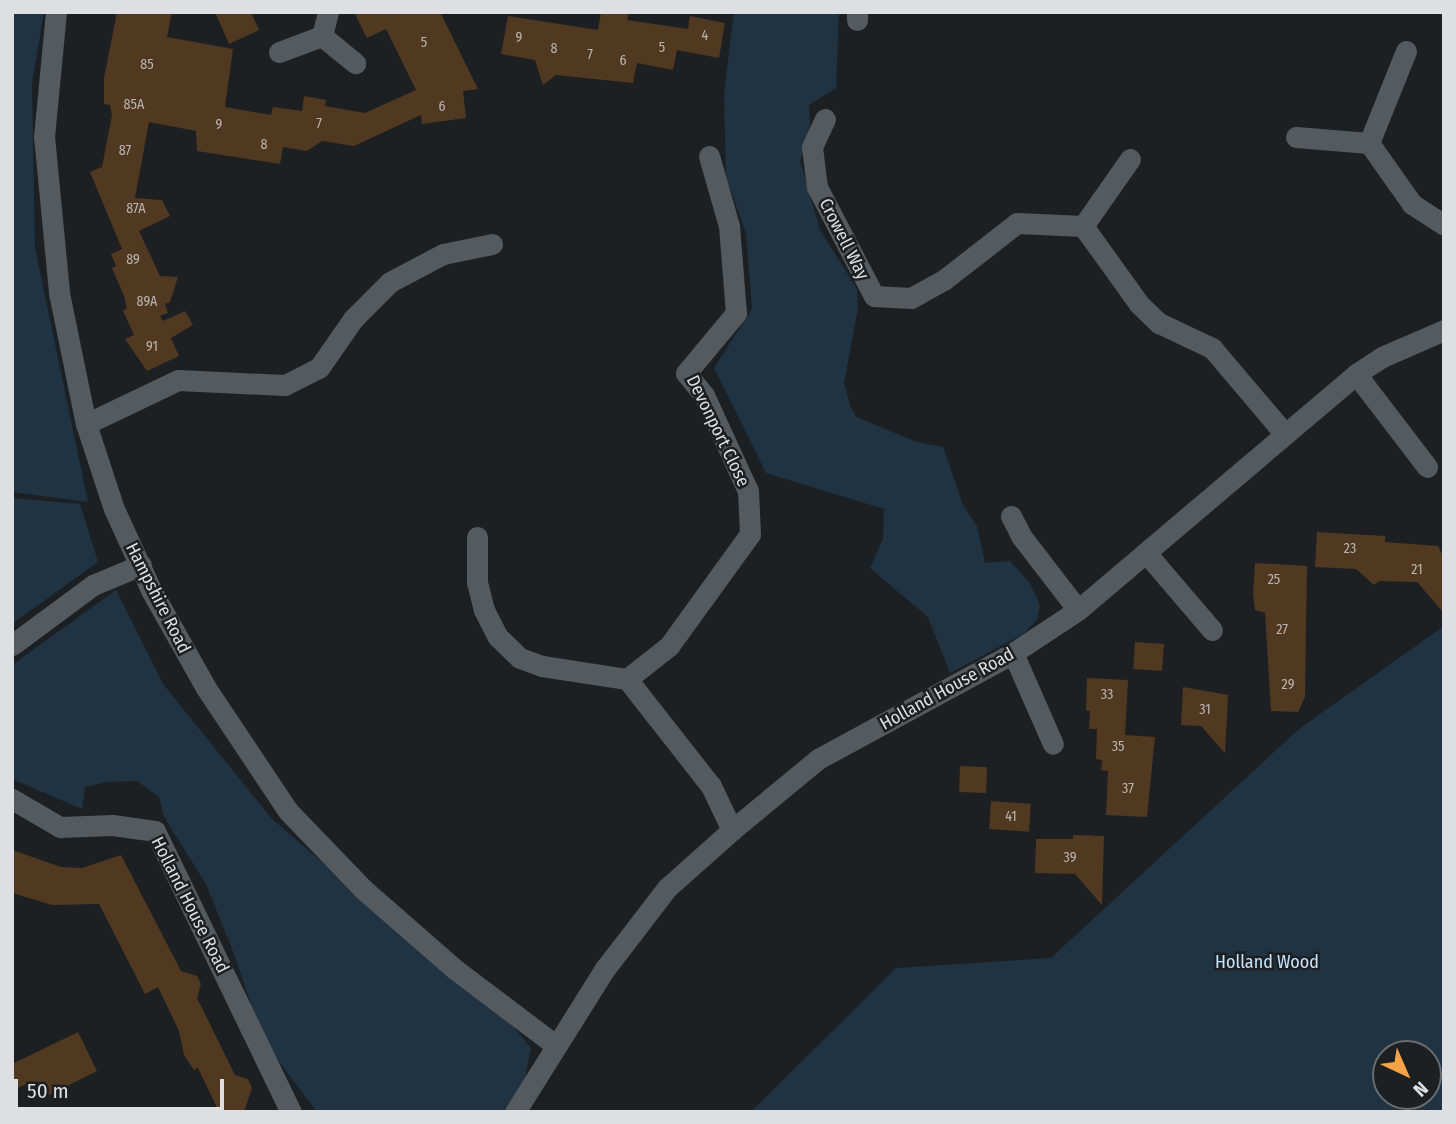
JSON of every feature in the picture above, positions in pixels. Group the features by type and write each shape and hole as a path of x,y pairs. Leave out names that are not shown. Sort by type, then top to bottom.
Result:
{"street":[{"name":"Hampshire Road","path":"56,12 44,136 59,293 86,424 114,509 141,565 206,688 288,811 363,889 446,961 554,1044"},
{"path":"322,36 328,12"},
{"path":"279,52 322,36"},
{"path":"322,36 355,63"},
{"path":"1369,143 1406,51"},
{"name":"Crowell Way","path":"825,119 812,147 817,187 874,296 911,298 945,279 1017,223 1083,226"},
{"path":"1296,137 1369,143"},
{"path":"1369,143 1412,204 1444,225"},
{"name":"Devonport Close","path":"627,680 668,646 750,534 748,491 704,395 686,373 736,313 729,226 709,156"},
{"path":"1130,159 1083,226 1139,304 1159,323 1212,348 1284,433"},
{"path":"86,424 178,380 285,385 319,368 353,319 390,282 443,254 492,244"},
{"name":"Holland House Road","path":"515,1112 554,1044 604,970 667,888 732,830 818,759 1013,653 1078,610 1356,374 1382,357 1444,330"},
{"path":"1356,374 1427,467"},
{"path":"1011,516 1021,536 1078,610"},
{"path":"477,537 477,582 484,610 498,636 520,658 542,666 627,680 712,786 732,830"},
{"path":"1147,554 1212,630"},
{"path":"12,645 93,584 141,565"},
{"path":"1013,653 1053,744"},
{"name":"Holland House Road","path":"12,799 60,827 113,825 155,831 291,1112"}],"green space":[{"path":"12,12 44,12 32,83 35,248 88,502 12,492"},
{"path":"734,12 839,12 836,88 809,105 810,126 800,161 820,230 857,289 858,308 844,383 850,405 856,417 917,442 943,447 963,505 977,526 985,563 1010,561 1030,583 1040,605 1037,620 1022,635 950,673 928,617 870,568 883,539 884,509 766,473 714,368 752,309 746,233 726,177 724,94"},
{"path":"12,498 80,504 98,562 12,624"},
{"path":"116,590 163,684 272,819 513,1026 531,1048 525,1079 503,1112 317,1112 250,1023 251,1004 206,884 164,817 159,797 137,781 105,782 85,787 82,809 12,779 12,665"},
{"name":"Holland Wood","path":"1444,626 1444,1112 751,1112 896,968 1051,958 1299,729"}],"building":[{"path":"117,12 172,12 167,37 233,49 225,107 271,115 273,107 302,111 304,96 326,100 325,106 365,113 416,90 386,29 367,38 354,12 440,12 478,89 463,91 466,118 422,124 421,115 354,146 322,141 307,151 283,147 280,164 197,151 196,131 149,122 135,198 162,200 170,216 139,231 160,276 178,277 170,302 165,304 168,313 160,316 163,321 185,311 193,325 171,338 179,356 147,371 125,339 134,335 123,311 127,308 112,268 116,266 111,254 122,249 90,172 102,167 112,115 110,105 104,104 104,78"},
{"path":"215,12 251,12 259,30 229,44"},
{"path":"601,12 629,12 627,20 688,29 690,16 725,23 719,58 677,50 673,70 637,63 633,83 556,75 543,85 535,60 501,54 508,16 598,30"},
{"path":"1317,532 1385,536 1385,542 1438,546 1444,558 1444,613 1417,582 1379,581 1374,585 1356,569 1315,567"},
{"path":"1255,563 1307,566 1305,697 1298,712 1271,711 1265,613 1255,610 1253,594"},
{"path":"1135,642 1164,644 1162,671 1133,669"},
{"path":"1087,678 1128,680 1125,735 1155,737 1147,817 1106,815 1108,771 1101,770 1102,760 1096,759 1097,729 1089,729 1090,711 1086,710"},
{"path":"1183,687 1228,695 1225,753 1201,726 1181,725"},
{"path":"960,766 987,767 986,793 959,792"},
{"path":"991,801 1031,804 1029,832 989,829"},
{"path":"1073,835 1104,836 1102,905 1075,874 1035,873 1036,839 1073,839"},
{"path":"12,850 61,867 82,868 121,855 181,971 197,976 201,984 197,998 235,1075 248,1079 252,1088 244,1112 219,1112 198,1068 194,1070 184,1055 179,1031 158,987 145,994 99,904 52,905 12,893"},
{"path":"78,1032 97,1071 41,1099 32,1081 12,1091 12,1064"}]}
